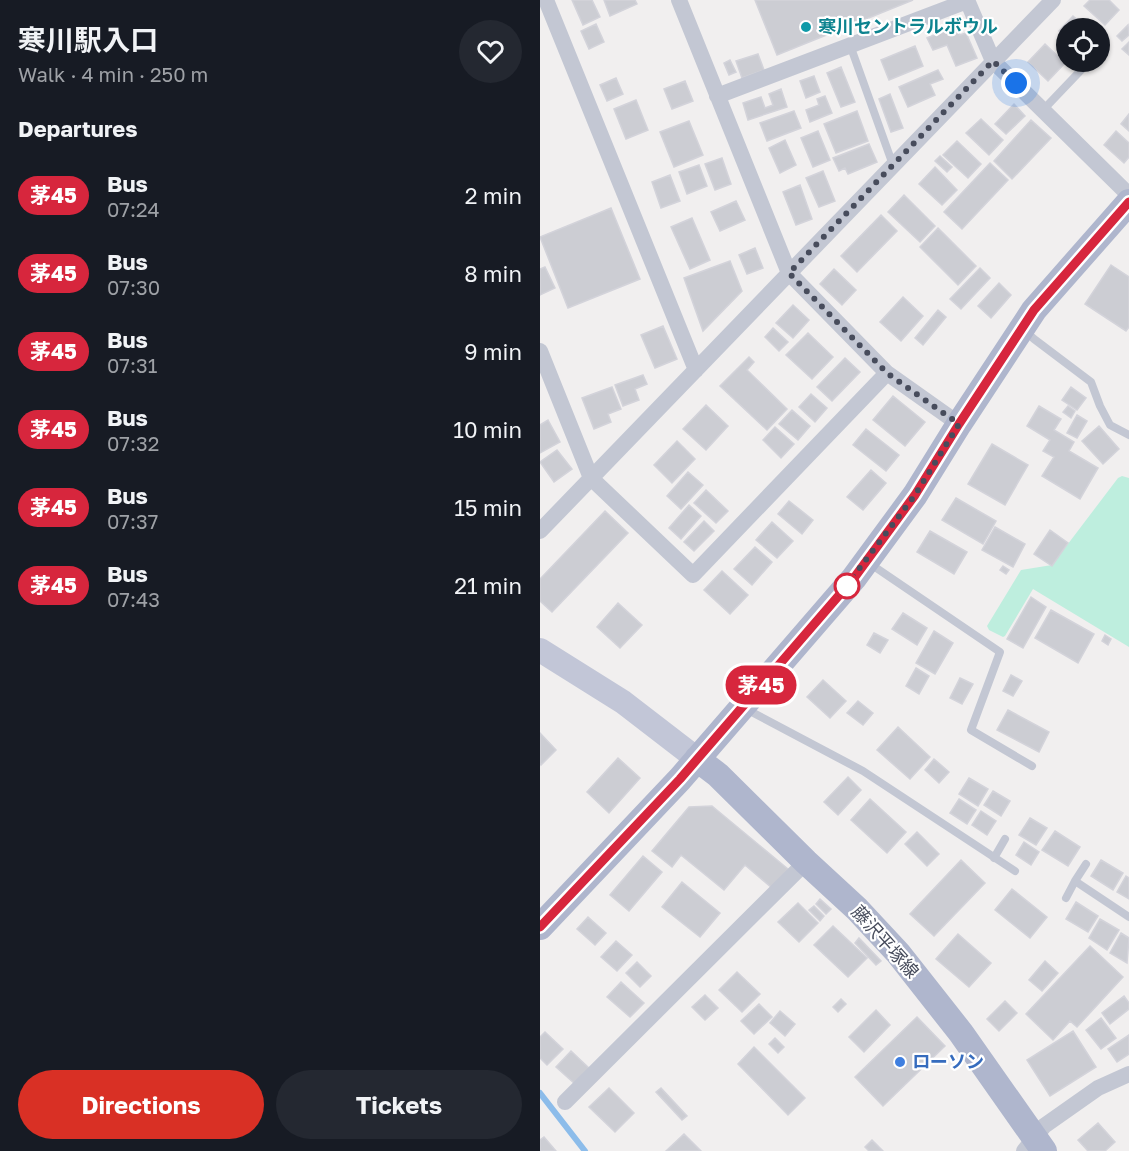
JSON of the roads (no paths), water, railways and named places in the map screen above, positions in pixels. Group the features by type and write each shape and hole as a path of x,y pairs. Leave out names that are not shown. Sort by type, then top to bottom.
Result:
{"main road":[{"path":"540,927 697,759 854,578 915,495 1034,310 1129,202"},
{"name":"藤沢平塚線","path":"697,759 718,775 857,909 898,953 961,1032 1034,1147"}],"street":[{"path":"546,0 696,370"},
{"path":"679,0 789,273 887,373 959,424"},
{"path":"717,96 967,0 993,61 1129,195"},
{"path":"540,531 1053,0"},
{"path":"540,351 591,478 693,575 887,373"},
{"path":"540,650 623,702 697,759"},
{"path":"566,1102 806,862"},
{"path":"1034,1147 1044,1126 1098,1088 1129,1074"}],"lane":[{"path":"850,45 893,165"},
{"path":"1043,110 1078,72"},
{"path":"1022,328 1091,382 1110,425 1129,435"},
{"path":"866,561 1000,652 971,730 1032,766"},
{"path":"741,706 862,771 1015,871"},
{"path":"994,858 1005,839"},
{"path":"1066,898 1086,864"},
{"path":"1075,881 1129,917"}],"waterway":[{"path":"540,1093 585,1151"}],"place":[{"name":"寒川セントラルボウル","path":"806,27"},
{"name":"ローソン","path":"900,1062"}]}
